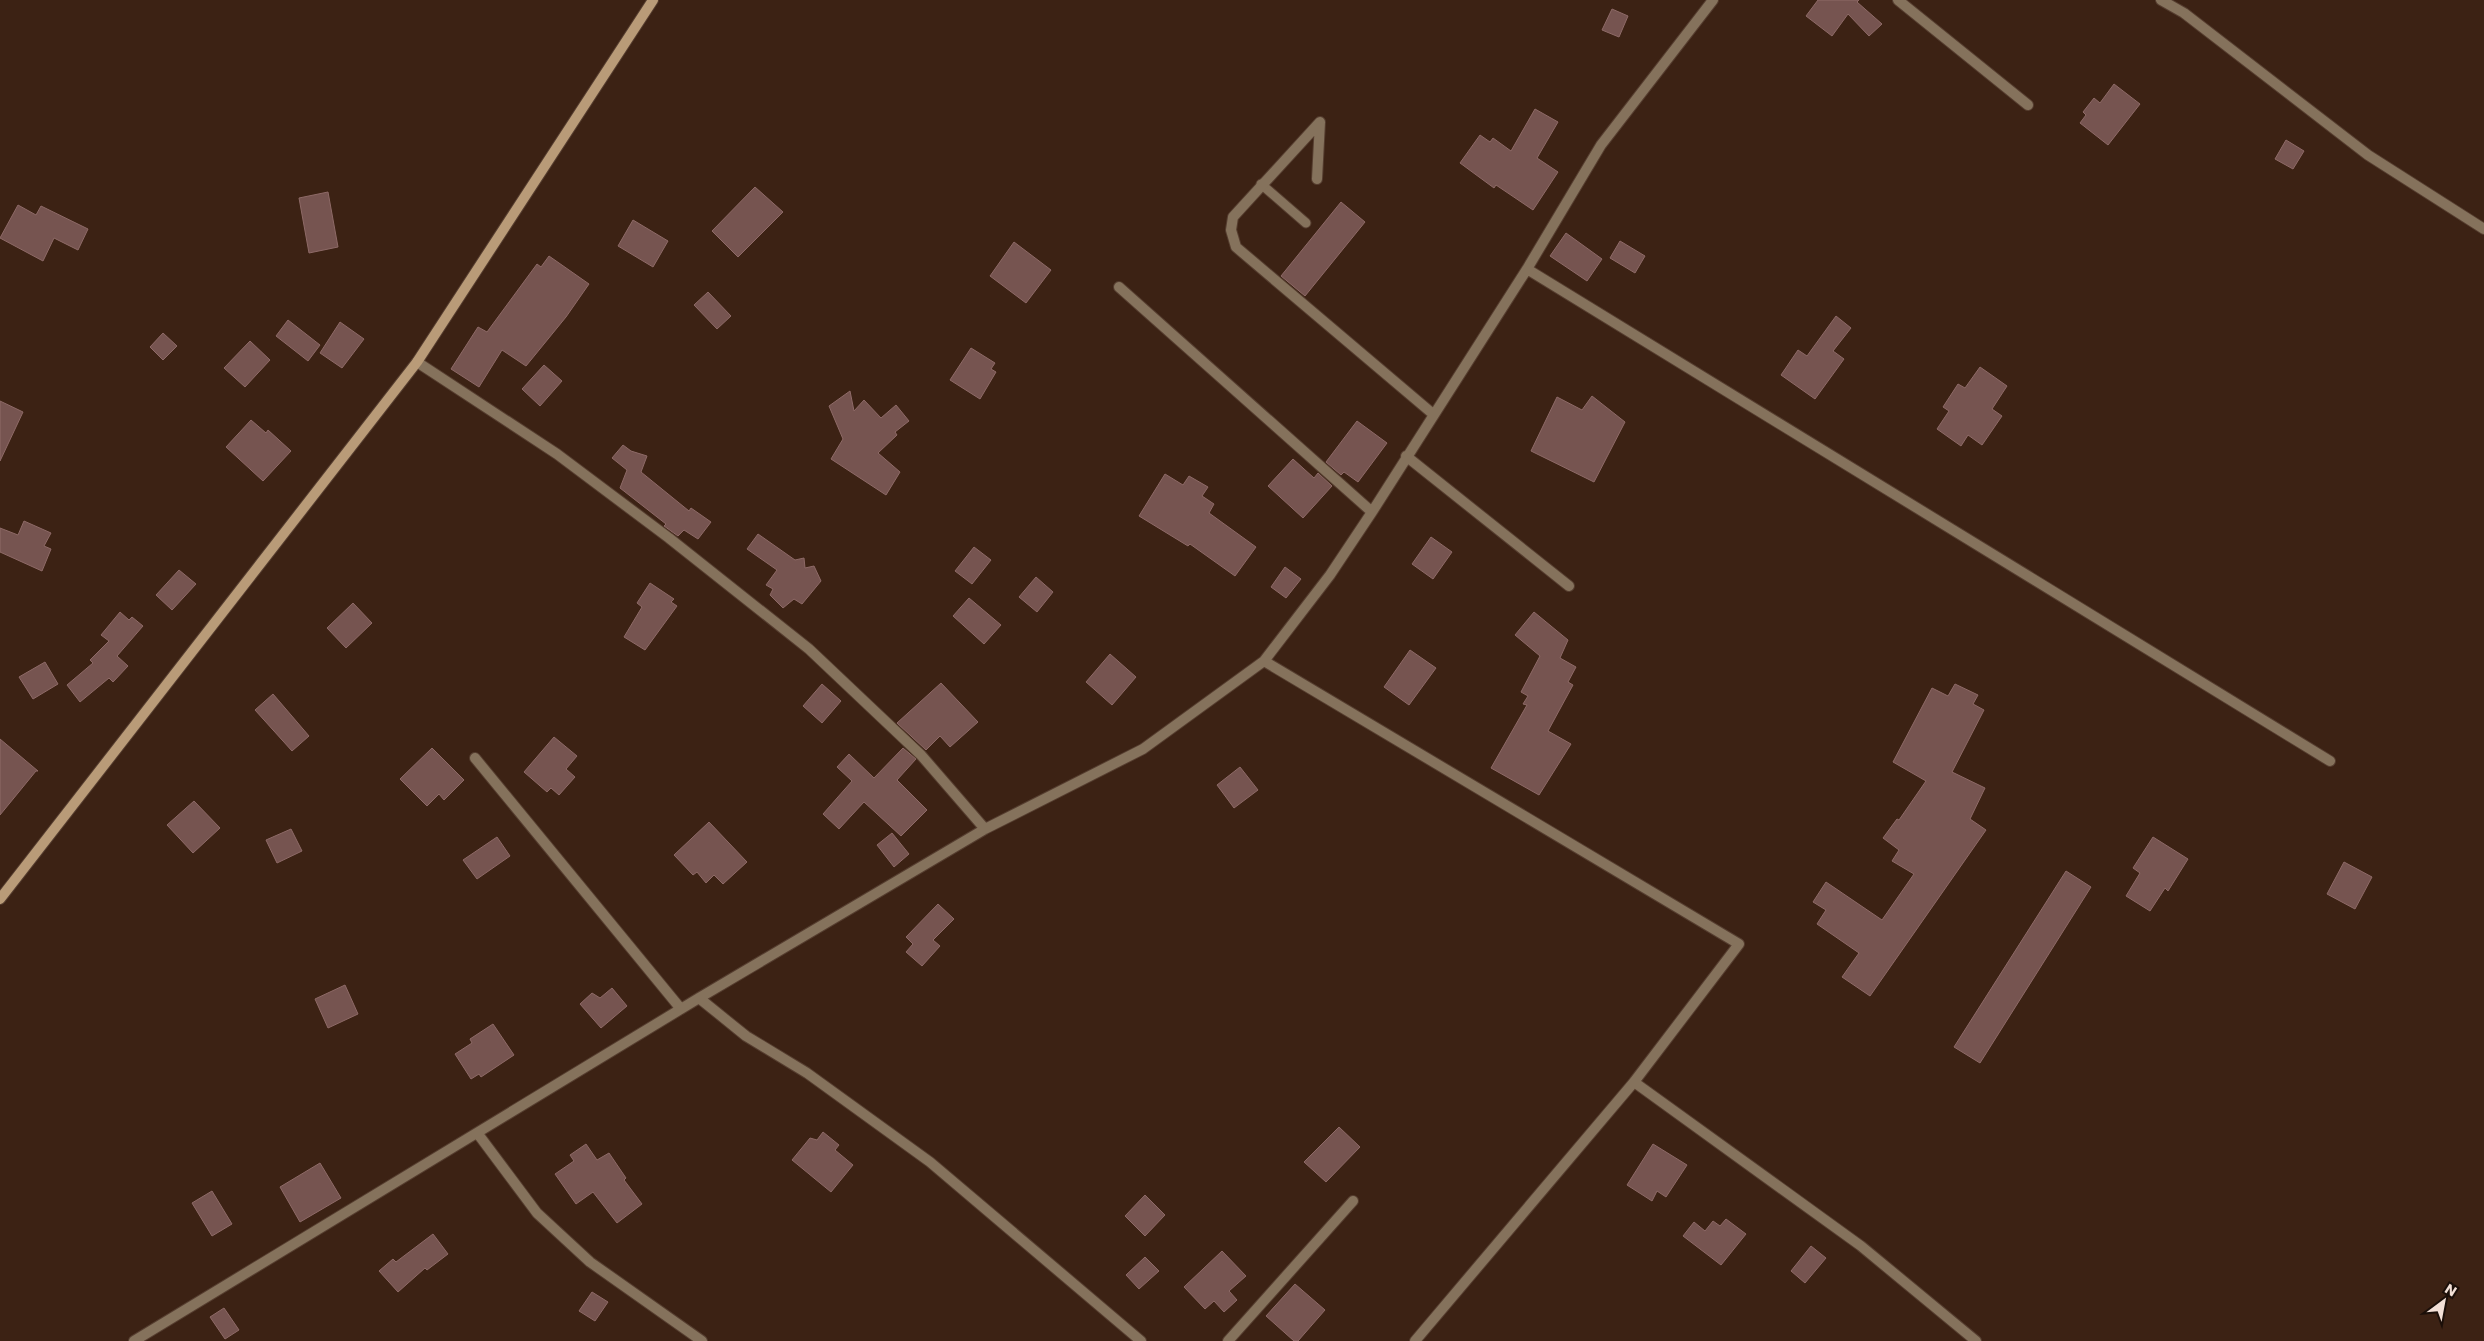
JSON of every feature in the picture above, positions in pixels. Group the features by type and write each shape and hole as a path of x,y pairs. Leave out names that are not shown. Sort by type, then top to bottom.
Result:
{"street":[{"path":"0,899 417,362 653,0"},
{"path":"134,1341 478,1134 699,998 985,829 1143,749 1264,661 1330,575 1372,512 1527,269 1601,145 1712,0"},
{"path":"1898,0 2028,105"},
{"path":"2161,0 2184,13 2368,155 2484,229"},
{"path":"1317,179 1320,122 1233,217 1230,230 1236,247 1433,414"},
{"path":"1527,269 2330,761"},
{"path":"1119,287 1372,512"},
{"path":"417,362 557,454 669,538 809,650 920,755 985,829"},
{"path":"1406,456 1569,586"},
{"path":"1264,661 1739,944 1634,1082 1415,1341"},
{"path":"475,758 681,1009"},
{"path":"699,998 746,1036 807,1072 930,1162 1141,1341"},
{"path":"1634,1082 1861,1246 1976,1341"},
{"path":"478,1134 537,1213 590,1262 702,1341"},
{"path":"1228,1341 1353,1202"},
{"path":"1124,1341 1131,1332"}],"lane":[{"path":"1262,184 1306,223"}],"building":[{"path":"1818,0 1859,0 1857,2 1882,24 1869,36 1848,14 1832,36 1806,16"},
{"path":"1612,9 1628,16 1619,37 1602,30"},
{"path":"2114,84 2140,104 2108,145 2080,123 2086,115 2083,112 2094,98 2100,103"},
{"path":"1535,109 1558,122 1537,158 1558,172 1533,210 1496,185 1494,188 1460,163 1480,135 1490,142 1493,138 1511,151"},
{"path":"2286,140 2304,151 2293,169 2275,159"},
{"path":"755,187 783,212 738,257 712,231"},
{"path":"328,192 338,247 309,253 299,198"},
{"path":"1341,202 1365,222 1305,296 1281,276"},
{"path":"18,205 36,215 41,206 88,229 78,250 54,238 43,261 0,238"},
{"path":"633,220 668,241 653,267 618,246"},
{"path":"1566,233 1602,259 1587,281 1550,256"},
{"path":"1620,241 1645,256 1635,273 1610,258"},
{"path":"1014,242 1051,270 1026,303 990,276"},
{"path":"549,256 589,284 566,317 526,366 502,350 479,387 451,369 478,327 487,332 537,264 541,267"},
{"path":"708,292 731,316 717,329 694,305"},
{"path":"1836,316 1851,328 1833,351 1844,359 1815,399 1781,375 1798,350 1807,356"},
{"path":"288,320 320,345 308,361 276,336"},
{"path":"340,322 364,339 342,368 320,353"},
{"path":"163,333 177,346 163,360 150,347"},
{"path":"250,341 270,360 245,387 224,368"},
{"path":"971,348 995,363 991,369 996,372 980,399 950,380"},
{"path":"544,365 562,381 540,406 522,389"},
{"path":"1980,367 2007,386 1992,409 2002,416 1982,445 1968,435 1961,446 1937,429 1949,411 1943,407 1958,384 1965,388"},
{"path":"850,391 854,411 864,400 881,418 896,405 909,421 895,432 897,435 878,453 900,472 886,495 831,459 843,439 829,406"},
{"path":"1592,396 1625,422 1594,482 1531,451 1557,397 1582,410"},
{"path":"0,401 23,412 0,461"},
{"path":"251,420 266,433 268,430 291,451 263,481 226,447"},
{"path":"1357,421 1387,443 1358,482 1344,472 1341,475 1326,462"},
{"path":"623,445 631,451 647,456 641,472 689,511 691,508 711,522 698,539 684,530 678,536 664,526 666,524 620,488 627,470 612,458"},
{"path":"1293,459 1314,478 1318,473 1332,486 1303,518 1268,486"},
{"path":"1165,474 1183,485 1189,476 1208,487 1202,496 1214,504 1209,513 1256,547 1235,576 1190,544 1188,546 1139,516"},
{"path":"24,521 51,533 44,546 51,549 42,571 0,552 0,528 18,535"},
{"path":"758,534 795,560 804,558 805,568 814,566 821,581 802,604 794,599 783,608 770,595 773,589 766,585 777,570 747,549"},
{"path":"1431,537 1452,552 1433,579 1412,564"},
{"path":"974,547 991,560 972,584 955,571"},
{"path":"1285,567 1301,579 1286,598 1271,587"},
{"path":"179,570 196,584 172,610 156,595"},
{"path":"1036,577 1053,592 1037,612 1019,597"},
{"path":"650,583 674,599 671,602 677,606 645,650 624,637 642,607 637,603"},
{"path":"969,598 1001,625 984,644 953,616"},
{"path":"353,603 372,623 346,648 327,628"},
{"path":"120,612 129,620 132,617 143,626 117,656 128,666 113,682 109,678 80,702 67,685 93,663 90,660 109,641 101,635"},
{"path":"1534,612 1568,640 1560,658 1576,667 1568,682 1573,685 1548,731 1571,744 1539,795 1491,768 1527,705 1523,704 1528,696 1521,692 1540,656 1515,635"},
{"path":"1410,650 1436,668 1409,705 1384,687"},
{"path":"1110,654 1136,677 1112,705 1086,682"},
{"path":"45,662 58,684 33,699 19,677"},
{"path":"941,683 978,722 950,747 940,736 926,750 897,723"},
{"path":"822,684 841,701 822,723 803,706"},
{"path":"1955,684 1978,695 1973,704 1984,710 1952,772 1985,788 1970,819 1986,830 1870,996 1842,977 1859,953 1817,924 1826,910 1813,902 1826,882 1882,920 1914,874 1892,861 1899,850 1883,838 1897,819 1899,820 1926,781 1893,762 1932,688 1948,696"},
{"path":"273,694 309,736 292,751 255,710"},
{"path":"554,737 577,756 566,769 575,777 559,795 551,788 547,792 524,772"},
{"path":"0,739 38,771 36,771 0,815"},
{"path":"432,748 464,780 444,800 439,794 427,806 400,779"},
{"path":"903,748 916,759 897,780 927,810 901,836 864,802 839,829 823,814 852,781 837,767 849,754 874,778"},
{"path":"1240,767 1258,790 1234,808 1217,785"},
{"path":"194,801 220,828 193,853 167,825"},
{"path":"709,822 747,862 723,884 714,875 706,883 697,872 693,875 674,855"},
{"path":"291,829 302,851 277,863 266,840"},
{"path":"892,833 909,854 894,867 877,845"},
{"path":"497,837 510,856 477,879 463,860"},
{"path":"2153,837 2188,859 2168,891 2165,888 2150,911 2126,896 2140,873 2133,868"},
{"path":"2344,862 2372,877 2355,909 2327,894"},
{"path":"2066,871 2091,887 1980,1063 1954,1047"},
{"path":"938,904 954,919 933,940 940,946 922,966 906,952 913,944 906,937"},
{"path":"345,985 358,1014 328,1028 315,999"},
{"path":"612,988 627,1006 601,1028 580,1004 592,993 600,998"},
{"path":"493,1024 514,1055 481,1077 479,1074 471,1079 455,1054 472,1043 470,1039"},
{"path":"1339,1127 1360,1147 1326,1182 1304,1162"},
{"path":"823,1132 839,1145 835,1150 853,1165 831,1192 792,1160 810,1138 817,1140"},
{"path":"586,1144 597,1160 609,1153 626,1178 624,1180 642,1204 617,1223 593,1192 576,1204 555,1174 574,1161 570,1155"},
{"path":"1653,1144 1687,1165 1666,1197 1657,1191 1652,1201 1627,1185"},
{"path":"320,1163 341,1198 300,1222 280,1187"},
{"path":"212,1191 232,1224 212,1236 192,1203"},
{"path":"1145,1195 1165,1215 1145,1236 1125,1216"},
{"path":"1726,1219 1746,1234 1721,1265 1683,1236 1694,1222 1705,1231 1713,1221 1720,1226"},
{"path":"433,1234 448,1254 427,1270 425,1268 398,1292 379,1271 393,1259 396,1262"},
{"path":"1811,1246 1826,1258 1805,1283 1791,1271"},
{"path":"1222,1251 1246,1276 1229,1291 1237,1300 1224,1312 1214,1301 1205,1309 1184,1287"},
{"path":"1145,1257 1159,1271 1139,1289 1126,1275"},
{"path":"1295,1284 1325,1310 1298,1341 1294,1341 1266,1316"},
{"path":"592,1292 608,1302 595,1321 579,1311"},
{"path":"224,1308 239,1330 225,1339 210,1317"}]}
